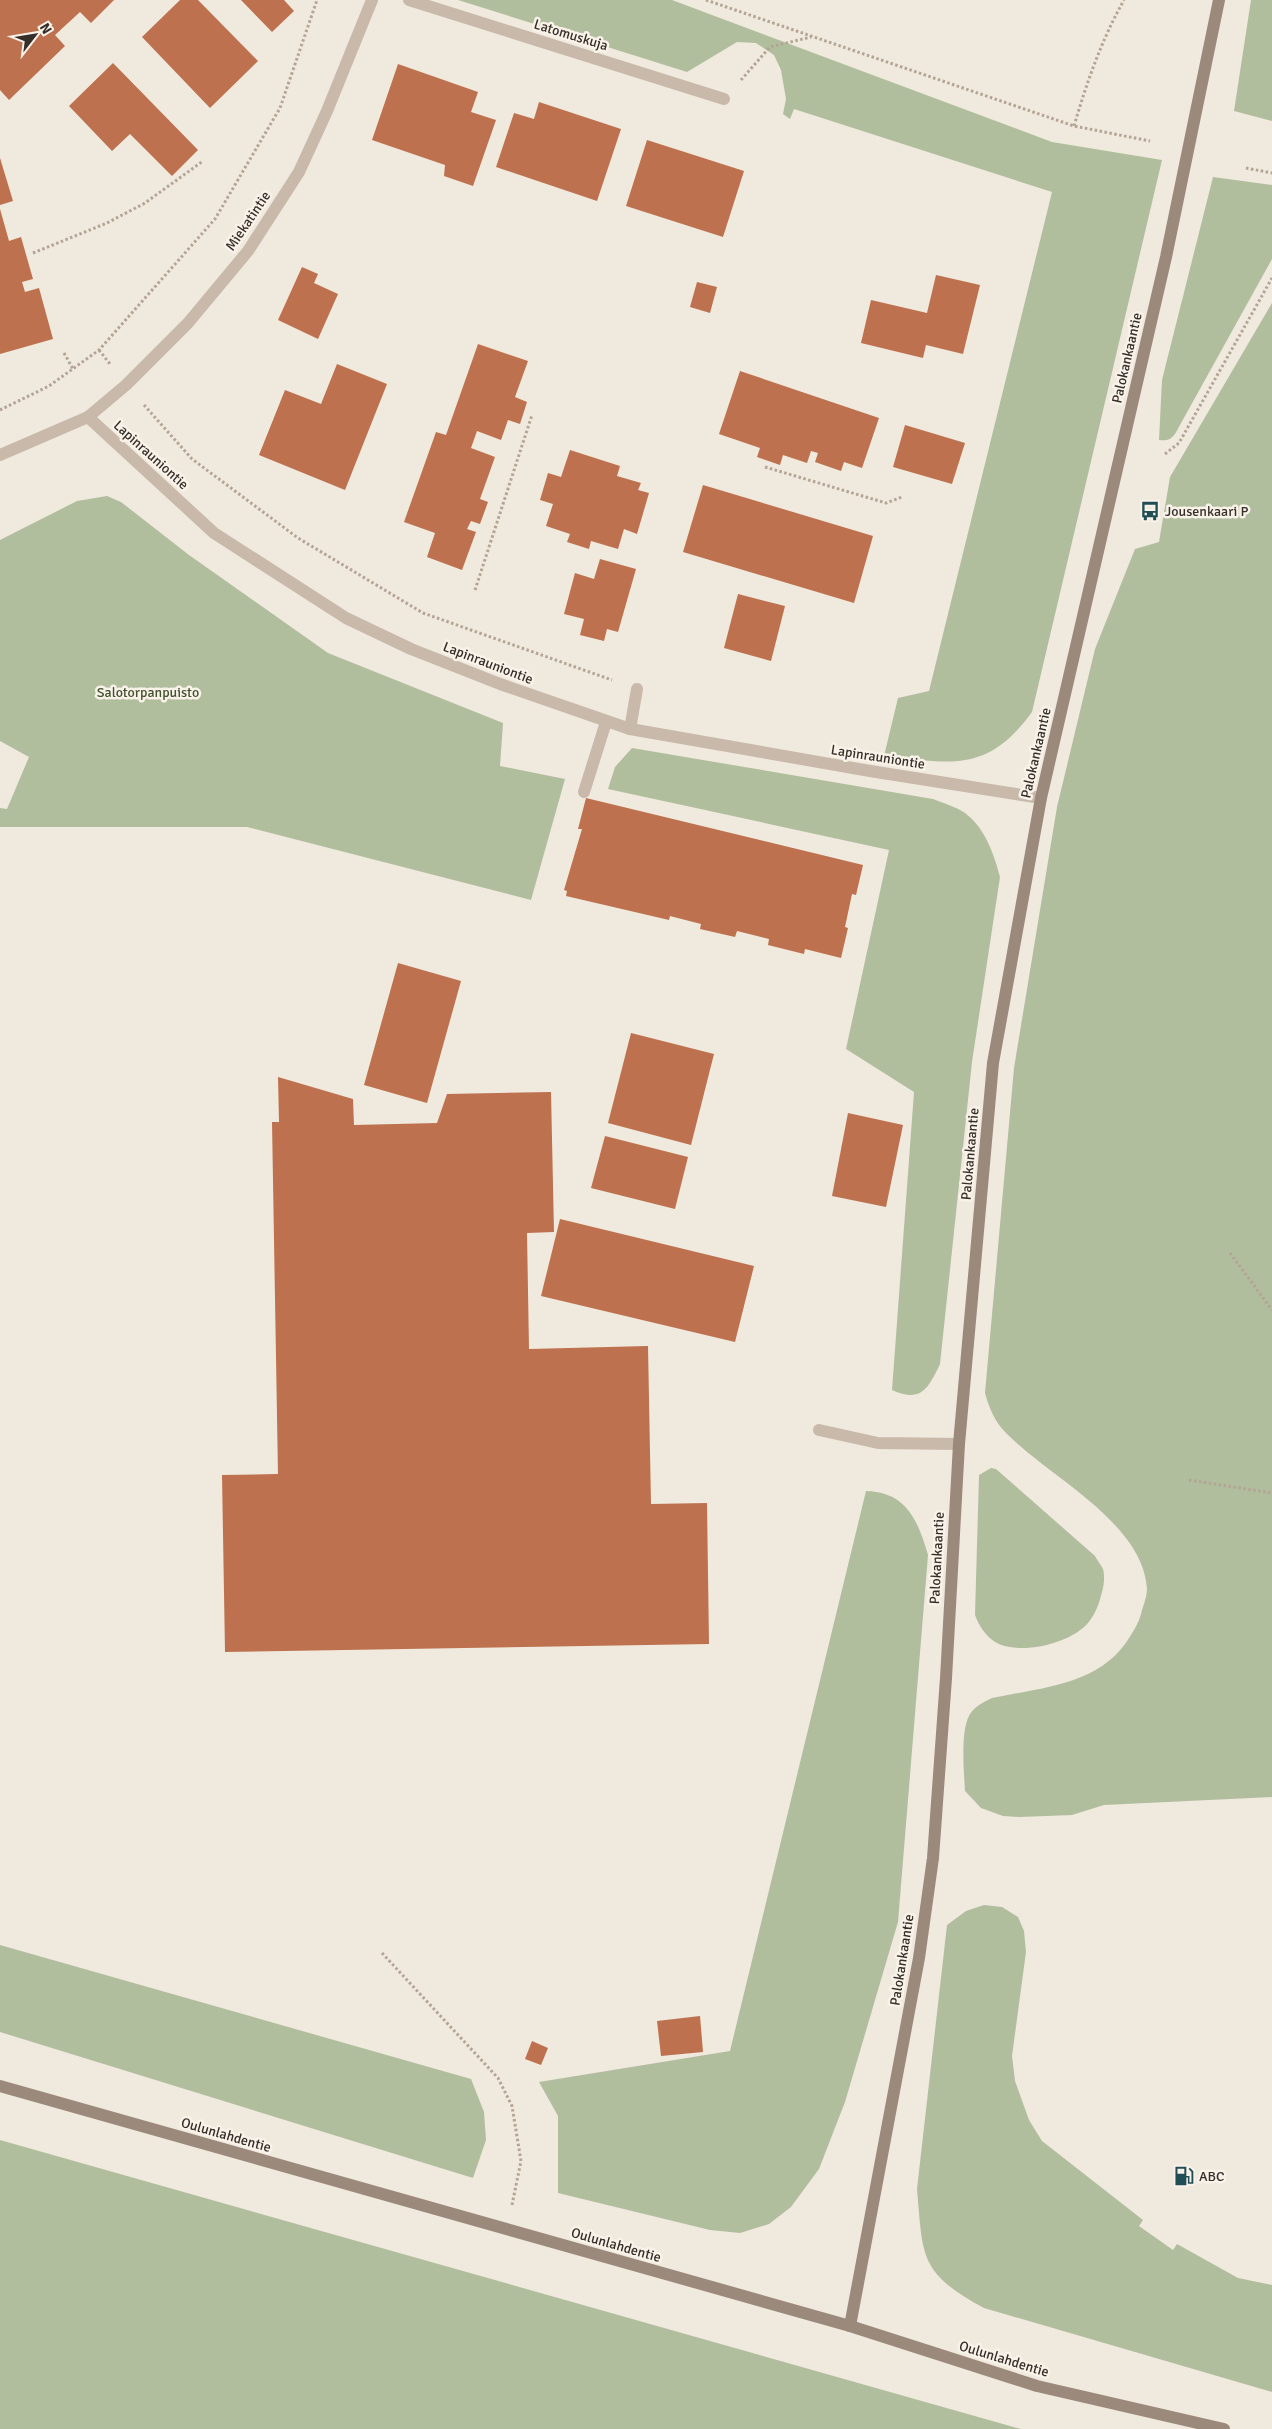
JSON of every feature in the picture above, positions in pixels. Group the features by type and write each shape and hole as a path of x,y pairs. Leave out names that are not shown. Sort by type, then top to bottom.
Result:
{"main road":[{"name":"Palokankaantie","path":"850,2326 920,1958 933,1858 946,1678 959,1444 993,1063 1041,798 1166,257 1219,0"},
{"name":"Oulunlahdentie","path":"0,2086 850,2326 1037,2386 1224,2429"}],"street":[{"name":"Miekatintie","path":"88,417 126,386 188,323 248,251 299,172 327,111 372,0"},
{"name":"Latomuskuja","path":"409,0 724,99"},
{"name":"Lapinrauniontie","path":"88,417 214,533 346,618 411,649 606,722 630,729 870,771 1041,798"},
{"path":"0,455 88,417"},
{"path":"630,729 637,689"},
{"path":"584,792 606,722"},
{"path":"818,1430 878,1443 959,1444"}],"path":[{"path":"0,410 49,386 99,350 215,219 280,108 318,0"},
{"path":"706,0 1074,126 1150,141"},
{"path":"1074,126 1089,74 1106,30 1124,0"},
{"path":"724,99 770,47 812,36"},
{"path":"33,253 107,223 145,203 203,161"},
{"path":"1246,168 1272,173"},
{"path":"1165,454 1179,442 1272,278"},
{"path":"64,353 73,369"},
{"path":"126,386 192,459 298,538 423,613 637,689"},
{"path":"475,590 532,415"},
{"path":"765,467 886,503 902,496"},
{"path":"1230,1253 1272,1310"},
{"path":"1189,1480 1272,1493"},
{"path":"382,1954 498,2078 512,2106 521,2161 507,2230"}],"green space":[{"path":"458,0 672,0 1052,142 1162,160 1032,712 1015,732 999,746 983,755 966,760 948,762 884,756 898,698 929,691 1052,192 794,109 790,119 783,114 786,99 781,70 774,55 756,43 737,42 687,72"},
{"path":"1251,0 1272,0 1272,121 1234,111"},
{"path":"1213,177 1272,185 1272,259 1175,434 1168,440 1159,440 1162,380"},
{"path":"1272,303 1272,1797 1104,1805 1072,1815 1003,1816 981,1808 965,1791 964,1740 970,1714 977,1706 992,1698 1070,1681 1088,1674 1104,1664 1119,1652 1131,1635 1140,1617 1147,1589 1142,1565 1129,1543 1112,1522 1091,1502 1024,1450 1006,1433 993,1414 985,1393 1014,1068 1057,807 1095,649 1135,549 1159,542 1170,477"},
{"name":"Salotorpanpuisto","path":"107,496 121,502 189,555 328,653 503,723 500,766 565,779 531,900 247,827 0,827 0,808 7,809 29,757 0,741 0,540 77,501"},
{"path":"632,748 933,799 958,809 972,819 992,851 1000,877 972,1062 940,1364 927,1387 917,1394 902,1394 892,1390 914,1092 846,1049 889,850 608,789 615,767"},
{"path":"991,1468 996,1469 1095,1556 1103,1569 1103,1586 1095,1612 1088,1623 1069,1637 1044,1646 1030,1648 1005,1646 995,1642 988,1636 975,1615 979,1475"},
{"path":"866,1491 892,1497 909,1511 920,1531 928,1555 898,1922 845,2102 819,2169 791,2207 769,2224 740,2233 710,2230 558,2193 558,2116 539,2082 730,2051"},
{"path":"984,1905 1002,1907 1018,1917 1024,1931 1026,1952 1012,2056 1015,2081 1029,2120 1042,2141 1143,2220 1139,2226 1173,2250 1177,2244 1238,2278 1272,2285 1272,2392 984,2308 947,2284 928,2261 921,2231 917,2189 947,1925 966,1911"},
{"path":"0,1945 471,2079 484,2112 486,2140 473,2178 0,2032"},
{"path":"0,2140 1021,2429 0,2429"}],"building":[{"path":"0,0 114,0 91,23 80,12 55,35 65,46 9,100 0,90"},
{"path":"180,0 198,0 258,61 210,108 142,37"},
{"path":"241,0 284,0 294,11 272,32"},
{"path":"113,63 198,150 172,176 130,134 112,151 69,106"},
{"path":"398,64 478,92 471,112 496,120 473,186 444,176 445,165 372,140"},
{"path":"539,102 621,129 597,201 496,167 514,113 534,119"},
{"path":"647,140 744,171 723,237 626,206"},
{"path":"0,158 13,201 0,205"},
{"path":"0,209 9,241 21,237 33,279 22,282 25,292 39,288 53,339 0,354"},
{"path":"302,267 318,274 314,283 338,294 318,339 278,320"},
{"path":"936,275 980,285 963,354 926,345 923,358 861,343 871,300 927,313"},
{"path":"697,282 717,287 710,313 690,307"},
{"path":"478,344 528,361 515,397 527,402 520,424 508,420 501,440 477,431 471,448 495,457 480,499 488,502 480,524 471,521 467,529 476,532 462,570 427,557 435,533 404,522 436,432 446,435"},
{"path":"337,364 387,384 345,490 259,455 285,390 321,404"},
{"path":"740,371 879,418 862,468 844,462 841,471 815,462 818,453 811,451 807,463 783,455 780,465 757,457 760,448 719,434"},
{"path":"905,425 965,443 952,484 893,467"},
{"path":"570,450 620,466 617,476 641,483 638,490 649,493 637,534 624,529 618,549 591,541 589,549 567,542 570,534 546,526 553,504 540,500 548,473 561,477"},
{"path":"703,485 873,536 854,603 683,552"},
{"path":"600,559 636,569 618,632 607,629 604,641 580,635 584,619 564,614 575,573 594,579"},
{"path":"738,594 785,606 771,661 724,648"},
{"path":"586,798 863,865 856,895 852,894 845,927 848,928 841,958 805,949 804,954 768,945 769,939 737,931 735,937 700,929 701,924 670,916 669,920 566,896 567,891 564,890 582,829 578,829"},
{"path":"398,963 461,981 427,1103 364,1085"},
{"path":"631,1033 714,1054 691,1145 608,1123"},
{"path":"278,1077 353,1099 354,1125 437,1123 447,1094 551,1092 554,1232 527,1233 529,1349 648,1346 651,1504 707,1503 709,1644 225,1652 222,1475 278,1474 272,1122 279,1122"},
{"path":"848,1113 903,1125 886,1207 832,1196"},
{"path":"605,1136 688,1157 675,1209 591,1188"},
{"path":"560,1219 754,1266 735,1342 541,1296"},
{"path":"700,2016 703,2052 661,2056 657,2021"},
{"path":"532,2041 548,2048 541,2065 525,2059"}],"place":[{"name":"Jousenkaari P","path":"1150,511"},
{"name":"ABC","path":"1184,2176"}]}
